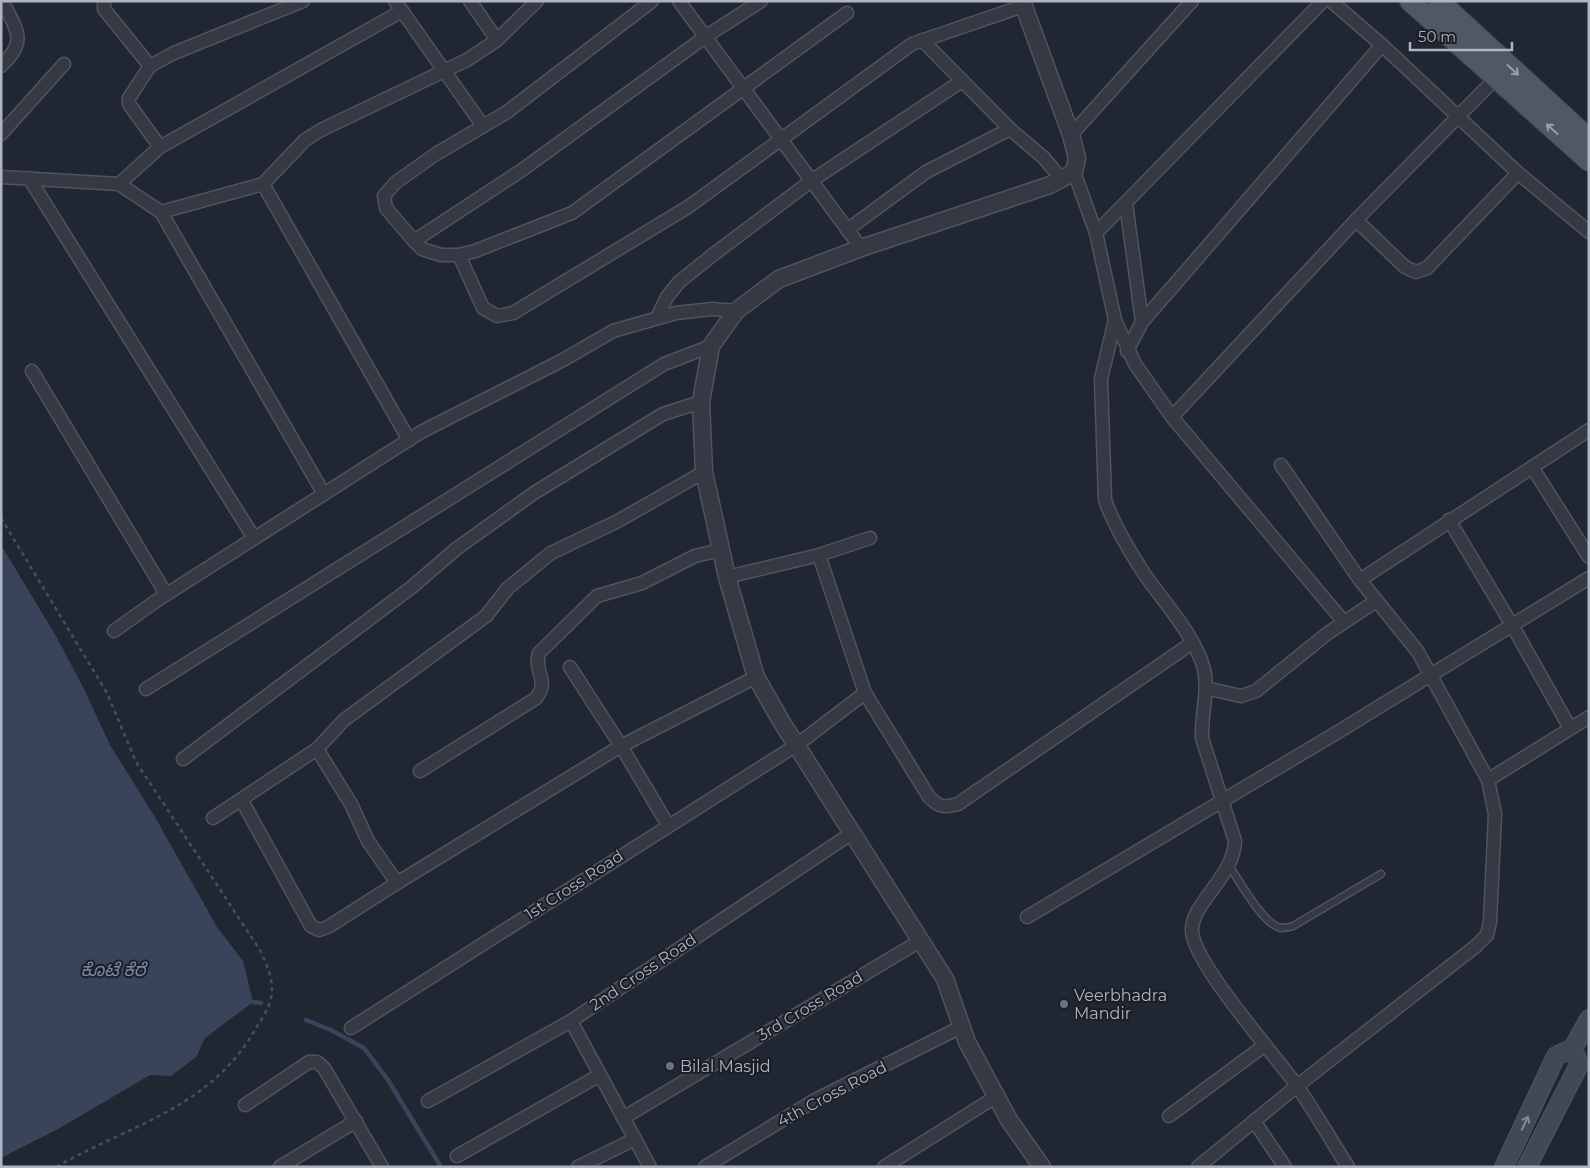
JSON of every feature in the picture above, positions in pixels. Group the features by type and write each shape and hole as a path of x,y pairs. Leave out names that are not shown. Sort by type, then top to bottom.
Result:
{"main road":[{"path":"1410,1 1589,161"},
{"path":"1439,1 1589,139"},
{"path":"1504,1167 1556,1056 1574,1048 1589,1020"},
{"path":"1527,1167 1579,1065 1574,1048"}],"street":[{"path":"1,66 14,54 19,41 18,30 2,1"},
{"path":"104,1 104,8 115,24 150,66"},
{"path":"160,147 129,104 129,98 150,66 174,53 303,1"},
{"path":"470,1 496,40"},
{"path":"161,212 263,184 305,140 321,130 467,60 496,40 537,1"},
{"path":"652,1 507,112 403,177 384,196 386,208 422,249 441,255 458,255 475,251 572,212 848,13"},
{"path":"679,1 861,248"},
{"path":"414,241 522,170 705,37 762,1"},
{"path":"1071,135 1192,1"},
{"path":"1096,233 1323,1"},
{"path":"1331,1 1382,45 1456,117 1518,173 1589,232"},
{"path":"458,255 483,308 497,316 513,313 688,207 780,138 912,44 1022,4 1071,135 1077,158 1068,176 861,248 780,279 736,312 711,346 701,402 704,472 720,550 756,677 781,721 798,744 945,979 967,1042 1010,1120 1040,1166"},
{"path":"119,184 160,147 398,6 483,126"},
{"path":"922,40 1010,129 1068,176 1096,233 1115,320 1128,351 1172,417 1344,622"},
{"path":"1128,351 1142,322 1382,45"},
{"path":"1,134 64,64"},
{"path":"1172,417 1356,220 1496,78"},
{"path":"657,318 667,297 679,282 811,181 962,81"},
{"path":"847,230 926,172 1010,129"},
{"path":"1356,220 1405,268 1416,272 1426,268 1518,173"},
{"path":"1,177 119,184 161,212 324,494"},
{"path":"29,178 254,538"},
{"path":"263,184 409,440"},
{"path":"1126,203 1142,322"},
{"path":"114,631 166,594 409,440 613,331 676,313 712,309 736,312"},
{"path":"1115,320 1101,378 1105,500 1110,513 1144,573 1184,628 1203,668 1206,688 1202,738 1223,798 1235,841 1235,853 1229,866 1195,916 1192,931 1196,947 1296,1086 1348,1167"},
{"path":"146,689 664,364 711,346"},
{"path":"32,370 166,594"},
{"path":"183,759 412,587 456,549 534,492 663,414 701,402"},
{"path":"1360,580 1589,430"},
{"path":"1198,1167 1296,1086 1476,946 1487,935 1490,922 1495,814 1488,780 1432,674 1418,652 1360,580 1281,465"},
{"path":"1532,467 1589,557"},
{"path":"213,818 242,801 317,749 344,720 486,616 508,588 551,553 618,521 704,472"},
{"path":"1450,520 1570,728"},
{"path":"727,577 819,555 870,538"},
{"path":"420,771 535,699 541,693 544,684 536,663 539,653 597,596 642,583 695,556 720,550"},
{"path":"819,555 865,692 929,797 937,805 946,807 958,804 1192,644"},
{"path":"1027,917 1589,578"},
{"path":"1206,688 1241,696 1256,691 1344,622 1376,601"},
{"path":"570,667 621,746 668,825"},
{"path":"242,801 311,926 319,930 328,927 621,746 756,677"},
{"name":"1st Cross Road","path":"350,1028 798,744 865,692"},
{"path":"1488,780 1589,717"},
{"path":"317,749 351,804 368,841 397,883"},
{"name":"2nd Cross Road","path":"428,1101 571,1021 852,833"},
{"name":"3rd Cross Road","path":"623,1118 920,941"},
{"path":"571,1021 650,1167"},
{"name":"4th Cross Road","path":"705,1167 817,1099 963,1026"},
{"path":"1169,1116 1265,1045"},
{"path":"245,1105 309,1062 317,1062 324,1068 382,1167"},
{"path":"457,1156 600,1075"},
{"path":"884,1167 996,1096"},
{"path":"1254,1121 1285,1167"},
{"path":"280,1167 356,1122"},
{"path":"578,1167 635,1139"}],"lane":[{"path":"1229,866 1264,916 1272,924 1282,928 1293,926 1382,874"}],"path":[{"path":"1,518 107,693 136,762 260,950 270,974 272,991 266,1013 242,1053 211,1083 185,1103 56,1167"}],"water":[{"name":"ಕೊಟೆ ಕೆರೆ","path":"1,545 56,636 84,689 110,745 155,817 217,927 243,961 253,1002 205,1038 196,1057 171,1076 150,1075 58,1129 1,1158"}],"waterway":[{"path":"253,1002 261,1003"},
{"path":"306,1020 331,1030 364,1048 388,1080 441,1167"}],"place":[{"name":"Veerbhadra Mandir","path":"1064,1004"},
{"name":"Bilal Masjid","path":"670,1066"}]}
